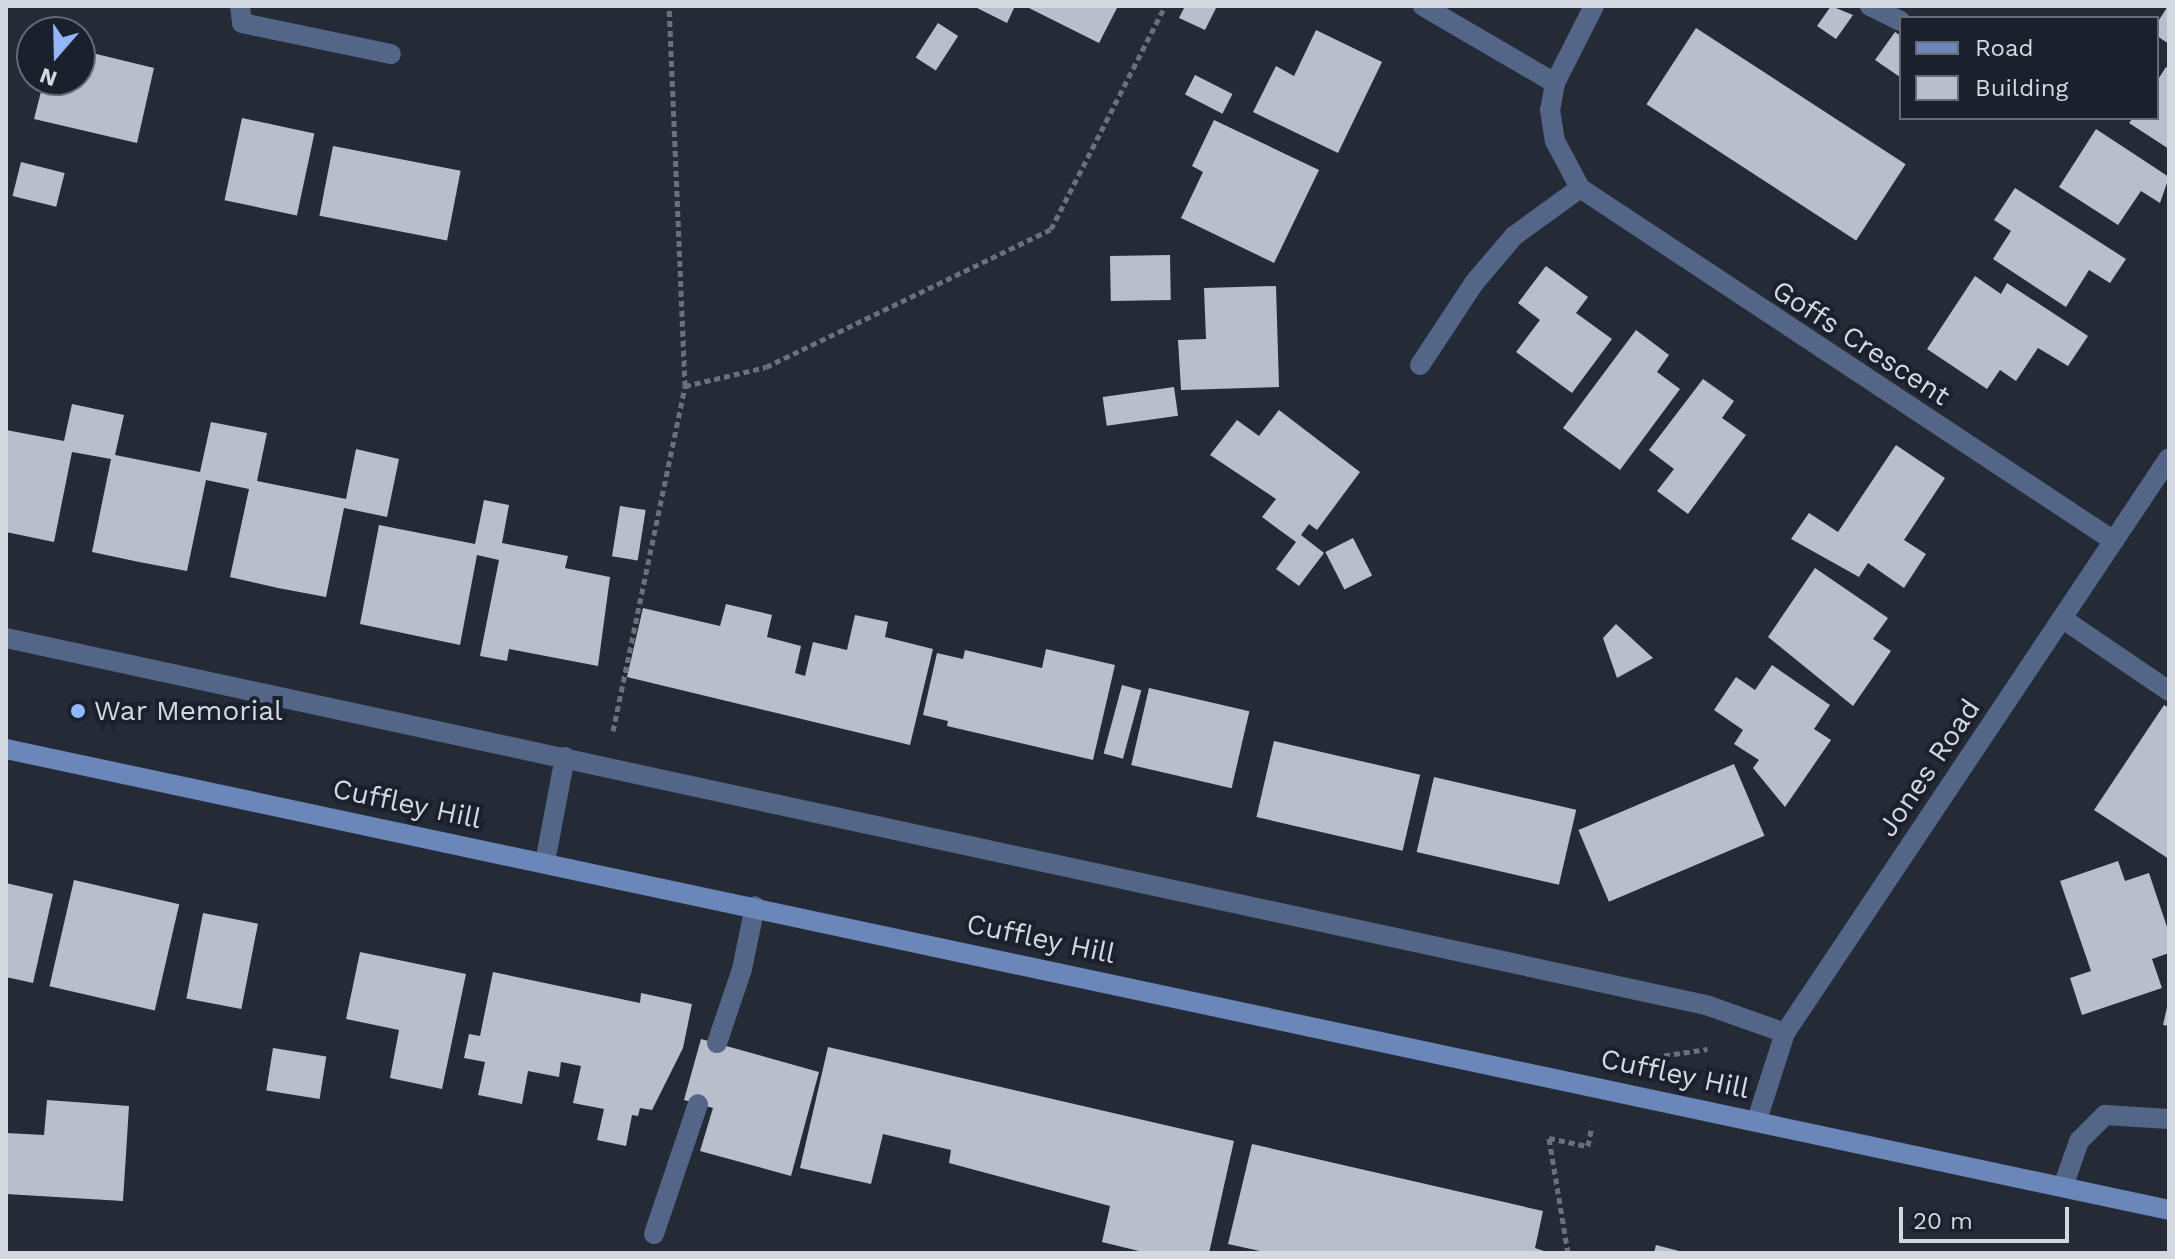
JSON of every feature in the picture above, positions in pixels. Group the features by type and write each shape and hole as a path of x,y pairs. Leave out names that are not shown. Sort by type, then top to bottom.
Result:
{"main road":[{"name":"Cuffley Hill","path":"6,749 755,906 2169,1210"}],"street":[{"path":"1423,6 1555,83"},
{"name":"Goffs Crescent","path":"1594,6 1555,83 1550,110 1555,141 1580,188 2114,541"},
{"path":"1870,6 1899,20"},
{"path":"241,15 391,54"},
{"path":"1420,365 1474,283 1514,236 1580,188"},
{"name":"Jones Road","path":"1757,1120 1785,1033 2169,458"},
{"path":"2063,619 2169,691"},
{"path":"6,638 1706,1005 1785,1033"},
{"path":"545,862 565,757"},
{"path":"717,1043 742,969 755,906"},
{"path":"654,1234 698,1104"},
{"path":"2063,1187 2079,1141 2105,1115 2169,1119"}],"path":[{"path":"606,767 685,386 669,6"},
{"path":"685,386 766,367 1051,229 1165,6"},
{"path":"1549,1138 1568,1253"}],"building":[{"path":"973,6 1015,6 1007,23"},
{"path":"1025,6 1118,6 1099,43"},
{"path":"1185,6 1217,6 1205,30 1179,18"},
{"path":"1831,6 1853,15 1836,39 1817,26"},
{"path":"2169,6 2169,44 2159,37 2159,20"},
{"path":"938,23 958,36 936,70 916,57"},
{"path":"1696,28 1906,164 1856,240 1646,104"},
{"path":"1316,30 1382,62 1338,153 1253,112 1276,66 1294,76"},
{"path":"1895,32 1899,35 1899,76 1875,60"},
{"path":"96,54 154,68 137,143 34,119 40,96 96,96"},
{"path":"2166,67 2169,69 2169,149 2129,123 2131,120 2159,120 2159,78"},
{"path":"1195,75 1232,94 1222,114 1185,95"},
{"path":"242,118 314,133 297,216 225,200"},
{"path":"1214,120 1319,170 1274,263 1181,218 1203,172 1192,166"},
{"path":"2096,129 2169,177 2160,203 2141,191 2118,225 2059,187"},
{"path":"333,146 461,171 447,241 319,216"},
{"path":"21,162 65,173 56,207 13,196"},
{"path":"2015,188 2126,259 2110,283 2089,270 2066,307 1993,259 2011,231 1994,220"},
{"path":"1170,255 1171,300 1111,301 1110,256"},
{"path":"1546,266 1588,297 1576,313 1612,339 1572,393 1516,352 1540,320 1518,303"},
{"path":"1975,276 2001,294 2007,283 2088,336 2068,366 2038,348 2016,381 2000,370 1987,389 1927,349"},
{"path":"1276,286 1279,387 1181,390 1178,340 1206,339 1204,288"},
{"path":"1636,330 1669,355 1657,372 1680,389 1620,470 1563,428"},
{"path":"1703,379 1734,401 1722,418 1746,435 1688,514 1657,491 1674,469 1649,450"},
{"path":"1174,387 1178,416 1107,426 1103,397"},
{"path":"72,404 124,415 115,455 200,472 211,422 267,433 257,481 346,499 356,449 399,459 387,517 344,508 326,597 230,577 249,489 206,480 187,571 92,552 111,459 72,452 54,542 6,532 6,430 64,441"},
{"path":"1279,410 1360,472 1317,530 1309,524 1301,535 1324,553 1299,586 1276,569 1296,542 1262,517 1276,499 1210,455 1237,420 1259,436"},
{"path":"1896,445 1945,478 1904,540 1926,554 1904,588 1868,563 1859,577 1791,539 1809,513 1838,532"},
{"path":"484,500 509,505 502,543 568,556 565,568 610,577 598,666 509,649 507,661 480,656 499,560 477,555 460,645 360,624 379,525 475,544"},
{"path":"620,506 646,510 638,560 612,556"},
{"path":"1353,538 1372,575 1344,589 1325,552"},
{"path":"1815,568 1888,618 1873,639 1891,651 1853,706 1768,637"},
{"path":"726,604 772,615 767,637 801,646 795,673 805,676 813,642 847,650 855,615 888,622 885,637 933,649 910,745 627,677 643,608 720,626"},
{"path":"1616,624 1653,658 1617,678 1603,638"},
{"path":"1046,649 1115,665 1093,760 947,726 948,721 923,715 937,653 963,659 965,650 1042,668"},
{"path":"1772,665 1830,705 1814,729 1831,740 1785,807 1753,768 1759,760 1734,744 1743,730 1714,710 1736,677 1755,690"},
{"path":"1122,685 1141,690 1123,759 1104,754"},
{"path":"1149,688 1249,711 1232,788 1131,765"},
{"path":"2164,705 2169,708 2169,859 2094,810"},
{"path":"1274,741 1420,775 1403,851 1256,817"},
{"path":"1734,764 1764,836 1609,902 1578,830"},
{"path":"1434,777 1576,810 1559,885 1417,852"},
{"path":"2118,861 2125,881 2149,873 2169,933 2169,953 2152,959 2162,988 2082,1015 2070,978 2091,971 2060,881"},
{"path":"74,880 179,904 155,1011 49,986"},
{"path":"6,883 53,894 33,983 6,977"},
{"path":"203,913 258,924 241,1009 186,998"},
{"path":"360,952 466,974 442,1089 390,1078 399,1030 346,1019"},
{"path":"493,972 640,1003 641,993 692,1004 683,1048 652,1110 640,1108 638,1116 632,1115 626,1146 597,1140 604,1109 573,1103 581,1066 561,1062 559,1077 528,1071 522,1104 478,1095 485,1062 464,1058 469,1034 480,1036"},
{"path":"2169,1003 2169,1026 2163,1025"},
{"path":"701,1039 819,1072 791,1176 700,1151 713,1108 684,1100"},
{"path":"828,1047 1234,1141 1209,1253 1147,1253 1102,1242 1110,1206 949,1163 951,1150 883,1134 871,1184 800,1168"},
{"path":"273,1048 326,1056 320,1099 266,1090"},
{"path":"47,1100 129,1106 123,1201 6,1194 6,1133 44,1135"},
{"path":"1252,1144 1543,1211 1535,1248 1550,1253 1269,1253 1228,1244"},
{"path":"1656,1245 1683,1252 1683,1253 1654,1253"}],"place":[{"name":"War Memorial","path":"78,711"}]}
